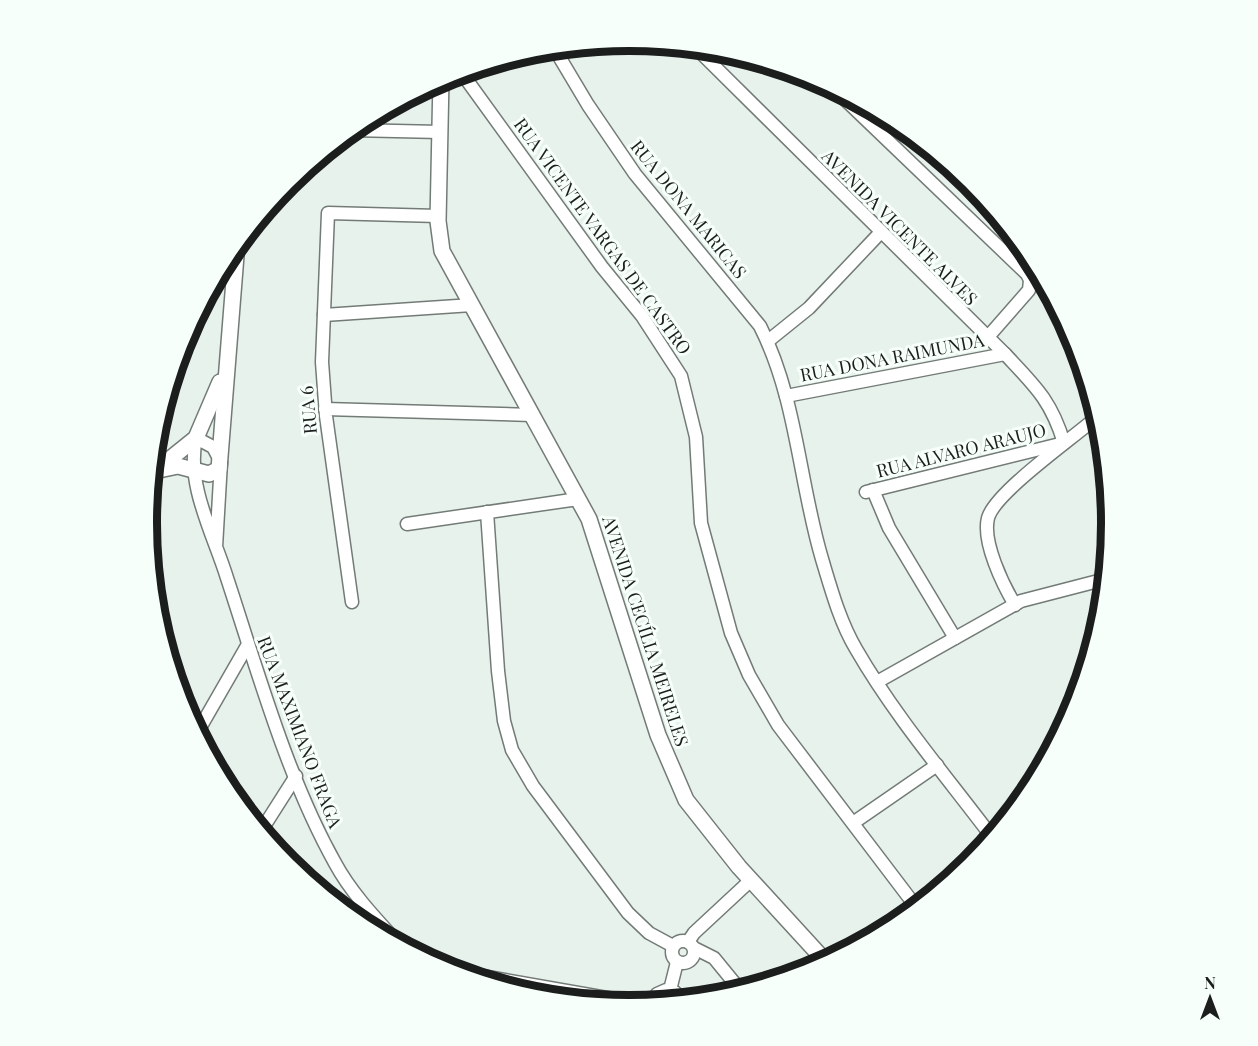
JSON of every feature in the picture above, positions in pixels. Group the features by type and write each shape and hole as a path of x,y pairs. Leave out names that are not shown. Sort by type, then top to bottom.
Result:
{"street":[{"name":"RUA DONA MARICAS","path":"559,56 588,105 635,174 760,326 768,341 786,396 822,559 855,647 877,682 987,830"},
{"name":"AVENIDA VICENTE ALVES","path":"705,57 1005,354 1046,398 1055,414 1064,443"},
{"name":"RUA VICENTE VARGAS DE CASTRO","path":"466,80 602,267 642,316 681,376 696,437 701,523 730,633 749,675 778,724 911,900"},
{"name":"AVENIDA CECÍLIA MEIRELES","path":"441,90 438,216 442,251 589,519 658,735 687,800 751,880 819,955"},
{"path":"854,109 1027,274 1030,280 1029,290 987,338"},
{"path":"368,130 440,132"},
{"name":"RUA 6","path":"352,602 325,409 322,362 328,213 438,216"},
{"path":"768,341 809,308 880,232"},
{"path":"160,470 178,466 203,474 214,473 219,469 235,264"},
{"path":"324,315 472,305"},
{"name":"RUA DONA RAIMUNDA","path":"786,396 1005,354"},
{"path":"161,466 196,438 218,390 227,356"},
{"path":"325,409 532,415"},
{"path":"1015,605 1004,585 988,537 988,518 997,504 1090,422"},
{"path":"196,438 207,441 221,462"},
{"name":"RUA MAXIMIANO FRAGA","path":"196,438 193,453 199,497 247,646 314,825 337,867 386,927"},
{"name":"RUA ALVARO ARAUJO","path":"955,638 889,528 870,491 1064,443"},
{"name":"RUA MAXIMIANO FRAGA","path":"216,547 221,462"},
{"path":"407,524 578,499"},
{"path":"487,512 498,671 504,721 512,750 533,786 628,914 649,933 673,946"},
{"path":"877,682 1015,605 1075,585 1097,581"},
{"path":"202,724 247,646"},
{"path":"854,824 937,765"},
{"path":"266,824 296,776"},
{"path":"677,962 690,961 694,933 751,880"},
{"path":"670,990 677,962 672,955 673,946 680,941 714,958 734,983"},
{"path":"657,994 670,990"}]}
